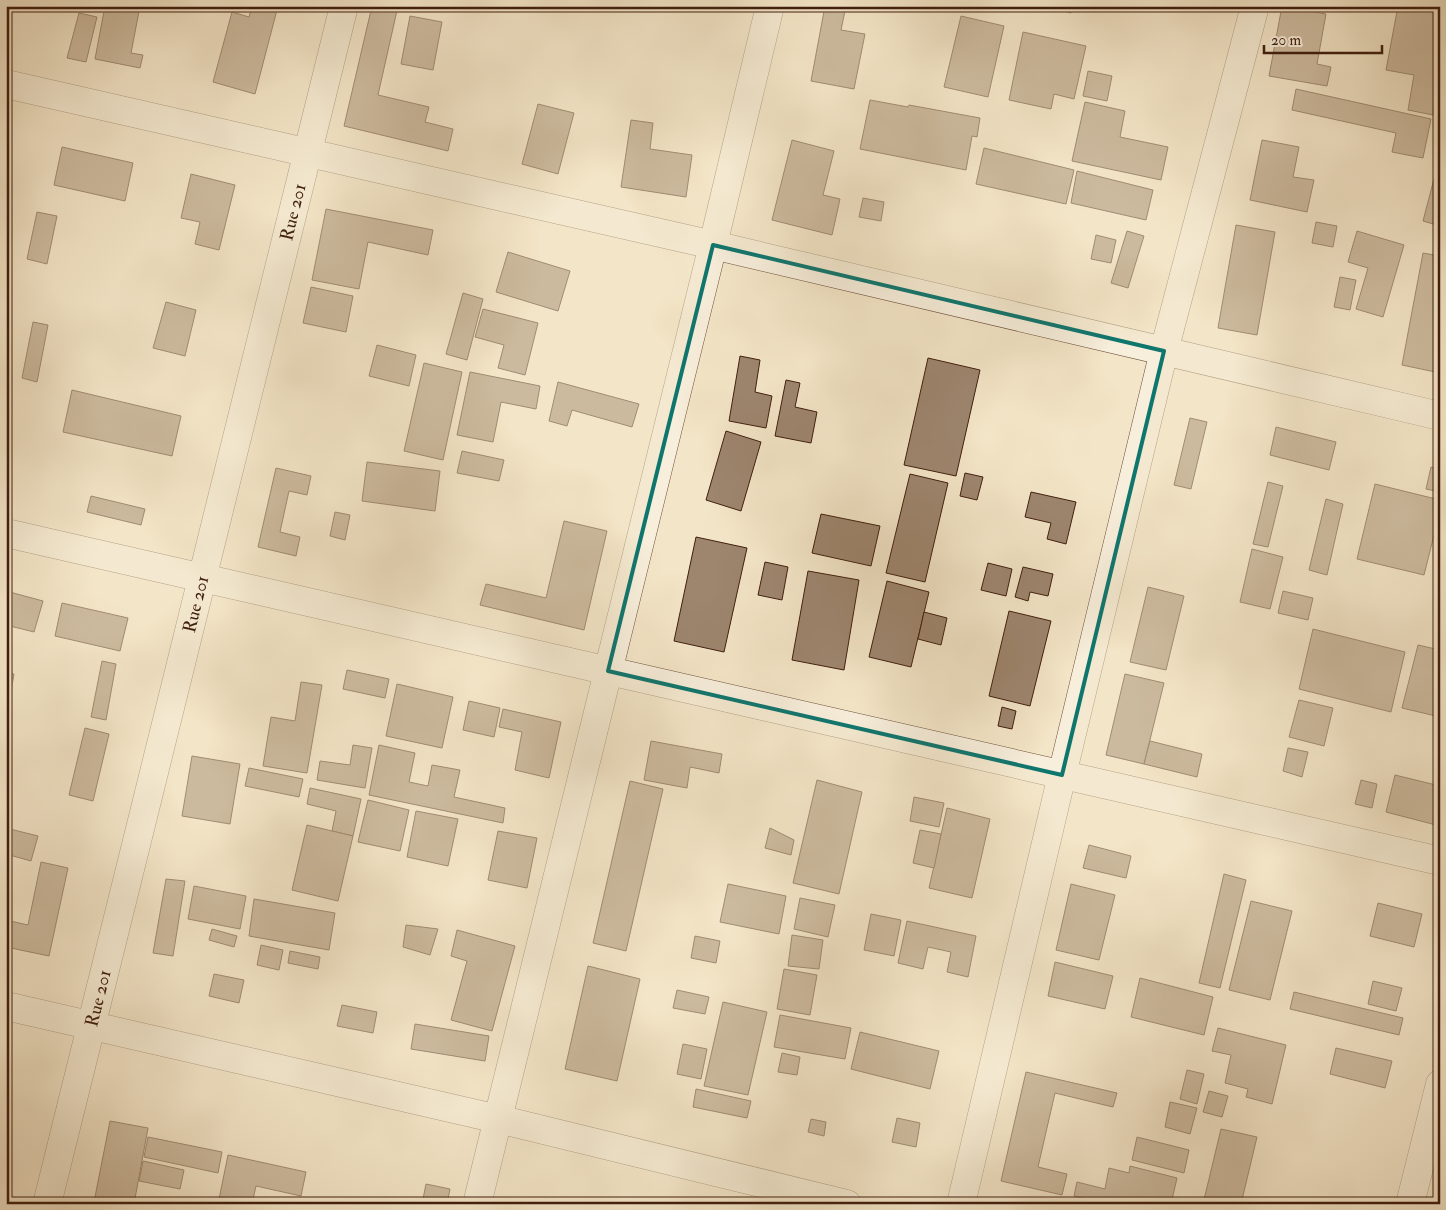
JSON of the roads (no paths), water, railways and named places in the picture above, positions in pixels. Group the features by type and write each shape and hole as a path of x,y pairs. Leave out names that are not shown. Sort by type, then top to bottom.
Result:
{"street":[{"name":"Rue 201","path":"47,1204 344,6"},
{"path":"477,1204 714,245 770,6"},
{"path":"961,1204 1164,350 1255,6"},
{"path":"6,84 714,245 1440,416"},
{"path":"6,534 1440,861"},
{"path":"6,1006 498,1119 847,1204"},
{"path":"1410,1204 1440,1084"}]}
